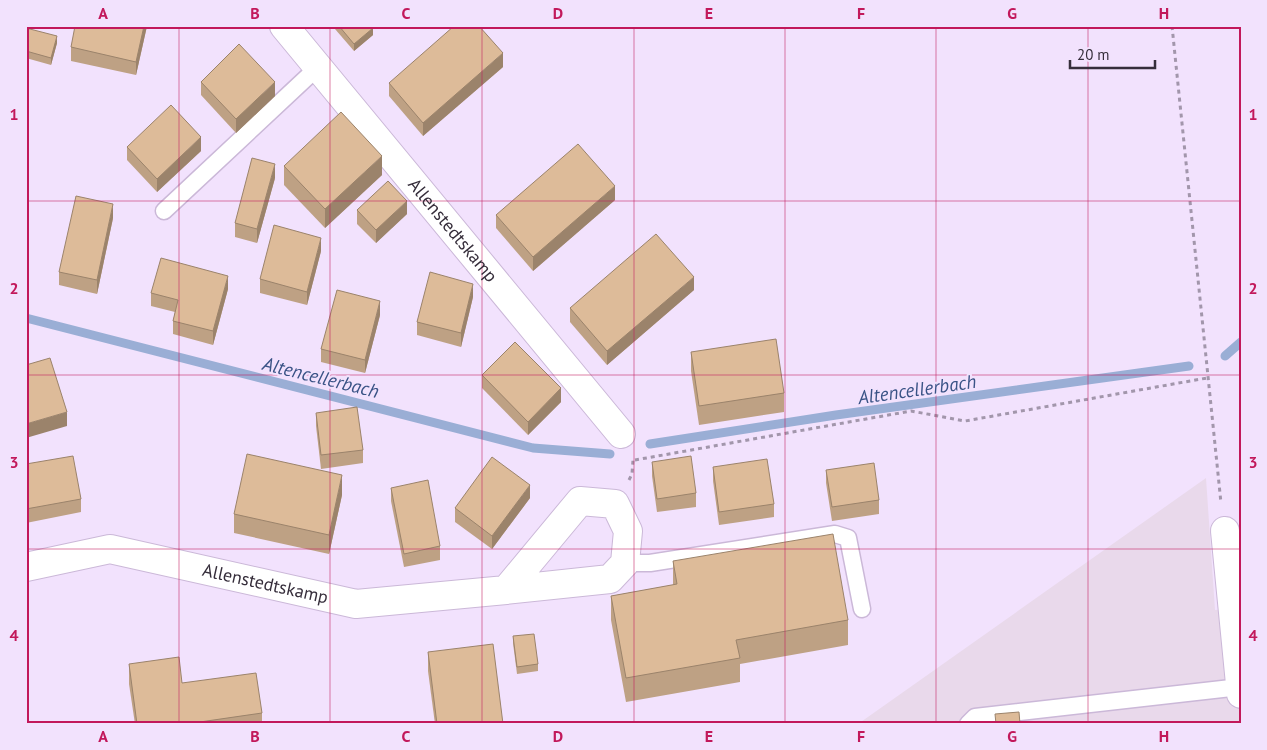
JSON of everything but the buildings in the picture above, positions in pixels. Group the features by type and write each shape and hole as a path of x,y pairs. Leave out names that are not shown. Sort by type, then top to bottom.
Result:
{"street":[{"name":"Allenstedtskamp","path":"284,26 621,434"},
{"path":"506,590 580,501 616,504 628,531 625,563"},
{"path":"1224,531 1239,658 1240,691"},
{"name":"Allenstedtskamp","path":"26,567 110,549 356,604 610,579 625,563"}],"lane":[{"path":"164,211 318,67"},
{"path":"625,563 650,563 835,534 848,538 862,609"},
{"path":"968,724 975,717 1240,691"}],"path":[{"path":"1172,26 1224,531"},
{"path":"633,460 911,411 965,421 1207,378"},
{"path":"616,504 632,474 633,460 621,434"}],"shaded area":[{"path":"1206,478 1215,610 1241,607 1241,724 858,724"}],"waterway":[{"name":"Altencellerbach","path":"26,318 533,448 610,454"},
{"name":"Altencellerbach","path":"1225,356 1241,342"},
{"name":"Altencellerbach","path":"650,444 836,415 1189,366"}]}
